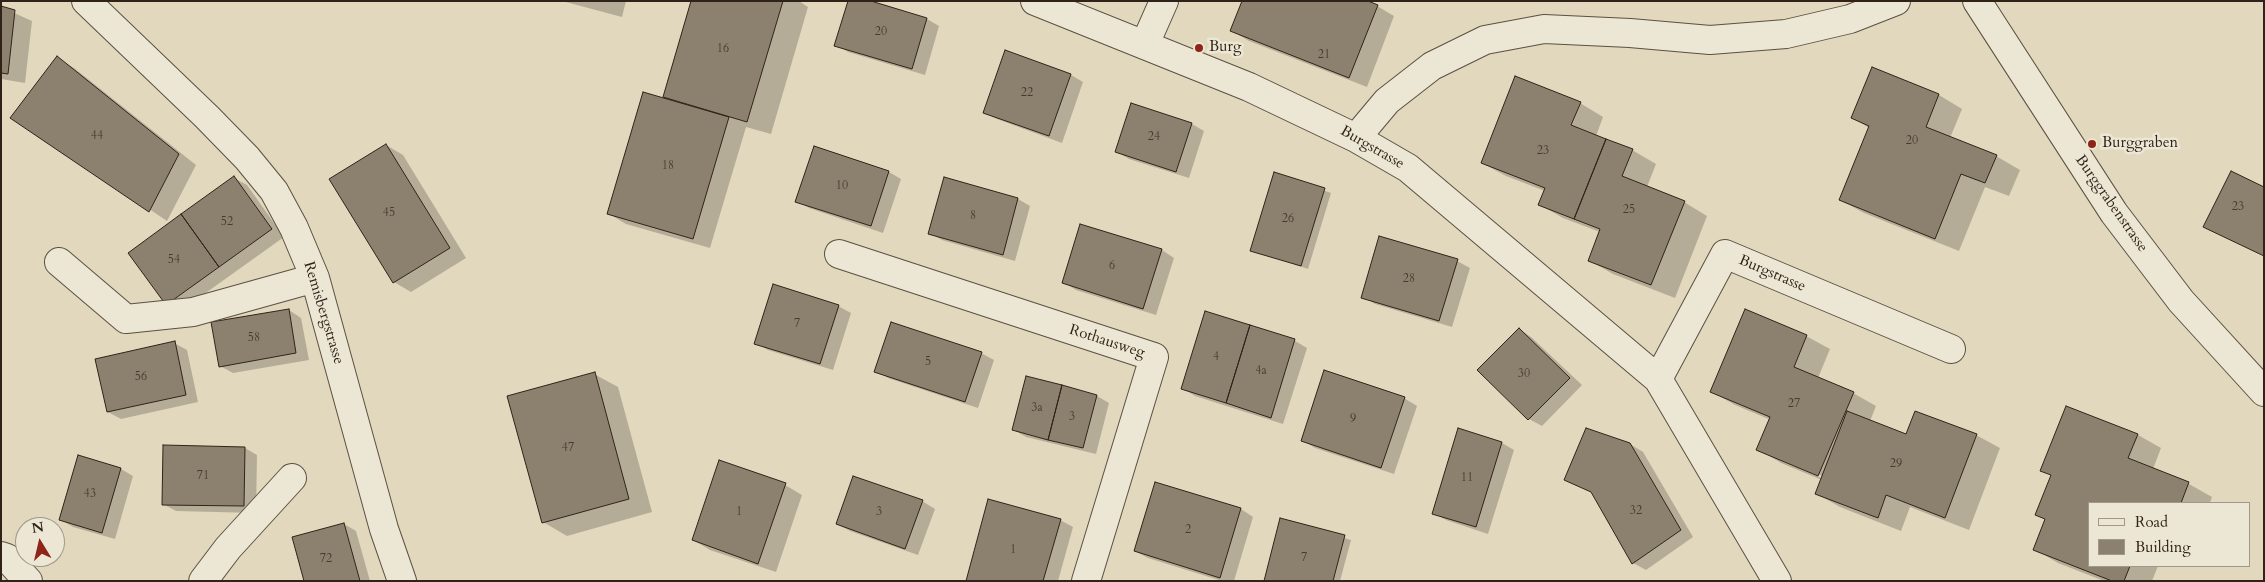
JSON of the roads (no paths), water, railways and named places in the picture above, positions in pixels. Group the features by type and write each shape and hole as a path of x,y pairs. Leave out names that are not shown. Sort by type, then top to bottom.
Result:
{"street":[{"name":"Remisbergstrasse","path":"86,1 208,117 247,158 274,191 294,228 315,278 384,529 402,581"},
{"name":"Burgstrasse","path":"1035,1 1249,86 1356,138 1408,168 1658,379 1777,581"},
{"path":"1145,44 1164,1"},
{"path":"1356,138 1387,101 1432,66 1485,40 1544,29 1630,33 1710,40 1786,34 1850,19 1896,1"},
{"name":"Burggrabenstrasse","path":"1978,1 2114,213 2181,301 2264,392"},
{"name":"Rothausweg","path":"839,254 1154,357 1086,581"},
{"name":"Burgstrasse","path":"1658,379 1724,254 1951,349"},
{"path":"59,262 126,319 193,312 315,278"},
{"path":"202,581 228,548 292,478"},
{"path":"1,556 7,558 28,581"}],"place":[{"name":"Burg","path":"1199,48"},
{"name":"Burggraben","path":"2092,144"}]}
